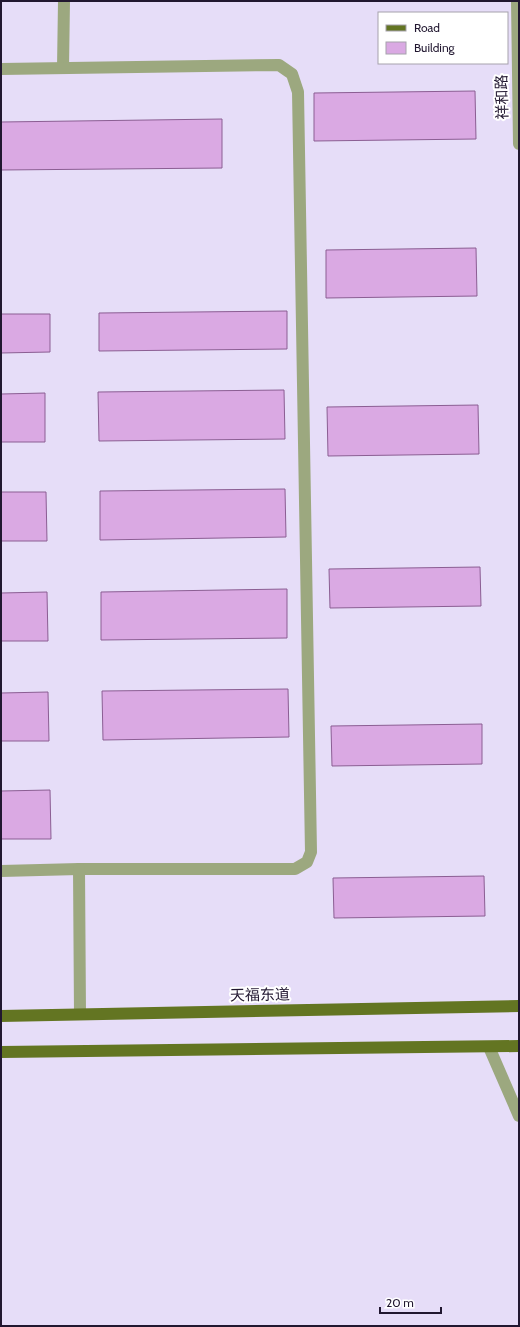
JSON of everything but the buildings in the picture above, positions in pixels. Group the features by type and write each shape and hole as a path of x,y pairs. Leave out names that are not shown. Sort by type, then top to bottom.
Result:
{"main road":[{"name":"天福东道","path":"1,1016 519,1006"},
{"path":"1,1052 519,1046"}],"street":[{"path":"63,68 64,1"},
{"name":"祥和路","path":"517,1 519,144"},
{"path":"1,69 279,65 292,74 299,100 312,852 307,862 295,869 80,869 1,871"},
{"path":"80,869 80,1014"},
{"path":"489,1046 519,1116"}]}
